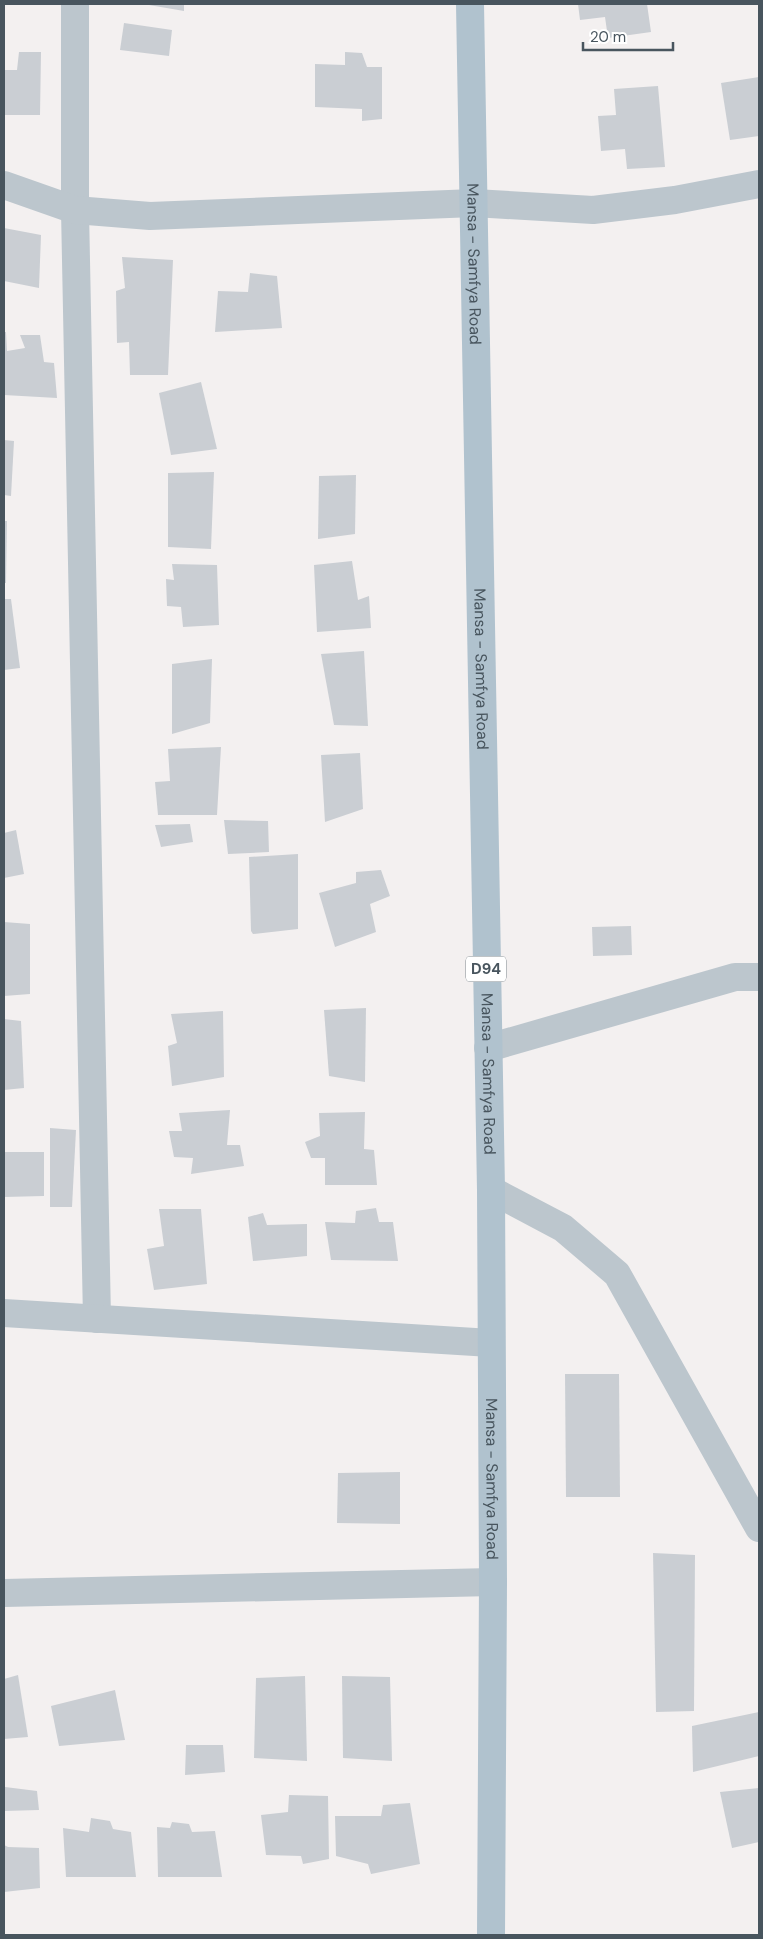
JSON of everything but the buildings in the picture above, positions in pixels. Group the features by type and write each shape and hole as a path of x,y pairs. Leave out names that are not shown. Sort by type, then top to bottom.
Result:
{"main road":[{"name":"Mansa - Samfya Road","path":"470,4 491,1190 493,1582 491,1935"}],"street":[{"path":"75,4 75,210 97,1319"},
{"path":"4,185 75,210 150,216 474,203 593,210 676,200 759,184"},
{"path":"488,1048 735,976 759,977"},
{"path":"491,1190 563,1228 616,1274 759,1528"},
{"path":"4,1314 491,1343"},
{"path":"4,1593 493,1582"}]}
